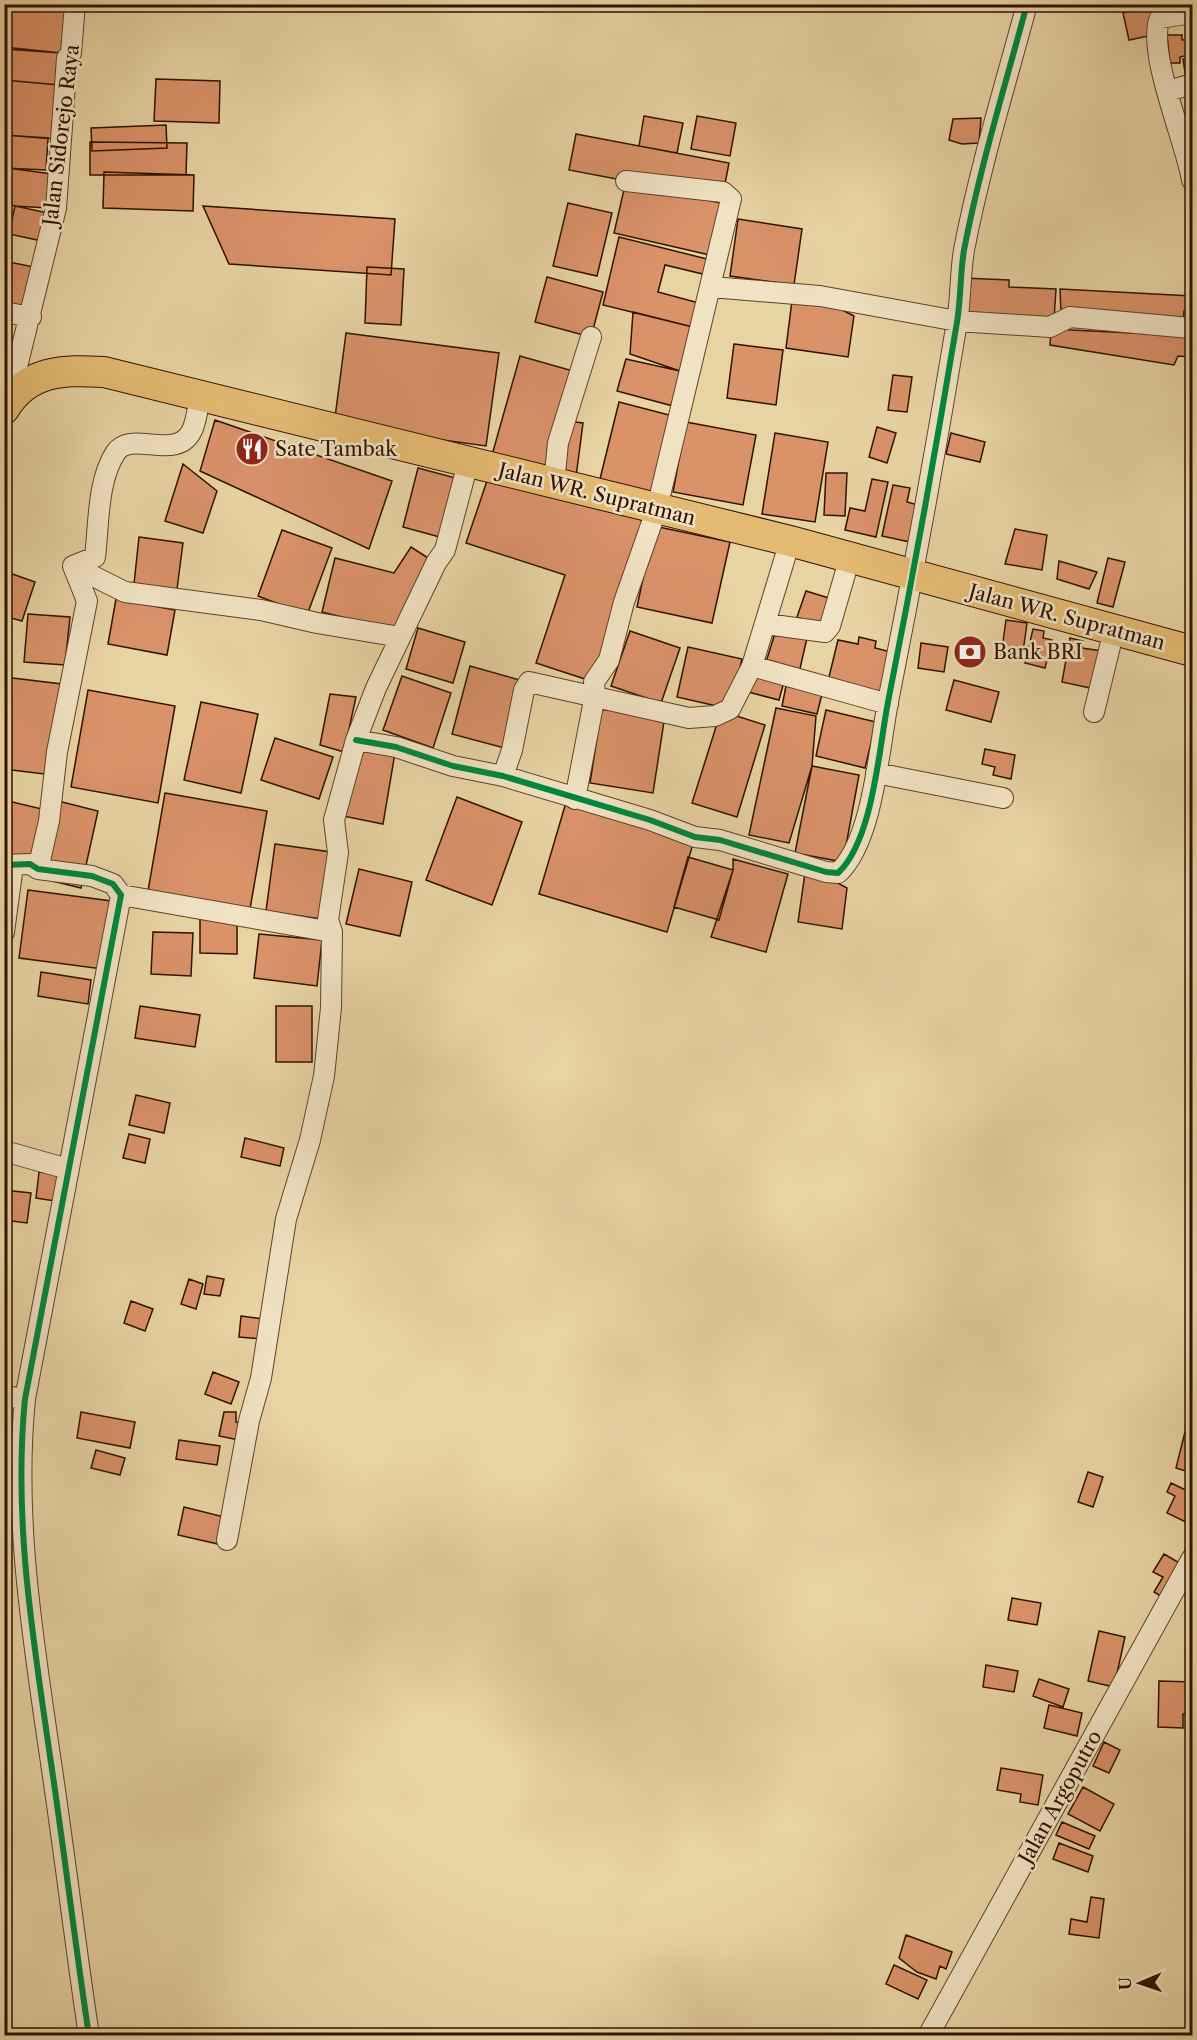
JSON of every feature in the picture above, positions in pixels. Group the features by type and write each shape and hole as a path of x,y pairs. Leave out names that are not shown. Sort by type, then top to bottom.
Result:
{"main road":[{"name":"Jalan WR. Supratman","path":"6,406 38,378 53,371 104,372 790,541 1192,651"}],"street":[{"name":"Jalan Sidorejo Raya","path":"6,406 56,208 67,58 71,53 75,4"},
{"path":"356,740 396,747 453,766 503,776 650,820 695,837 720,840 826,872 838,873 848,864 858,845 876,772 914,575 957,321 964,253 981,171 1027,4"},
{"path":"1192,13 1162,17 1158,21 1157,46 1168,91 1191,158 1192,180"},
{"path":"1168,91 1192,84"},
{"path":"575,799 595,695 594,682 609,660 624,602 657,508 730,200 728,195 626,181"},
{"path":"711,287 820,296 957,321 1050,327 1070,317 1190,328"},
{"path":"4,312 30,317"},
{"path":"554,483 558,443 591,337"},
{"path":"73,566 95,557 106,475 116,452 124,444 160,447 182,442 193,429 200,396"},
{"path":"227,1540 249,1421 261,1378 286,1219 310,1140 324,1076 331,1008 332,932 328,920 338,854 334,820 356,740 376,688 445,550 468,463"},
{"path":"503,776 512,750 524,690 529,682 595,695 689,718 702,718 730,709 752,666 790,541"},
{"path":"766,624 825,632 830,626 850,557"},
{"path":"73,566 125,592 261,610 317,623 400,637"},
{"path":"38,869 49,821 57,752 87,601 73,566"},
{"path":"1094,712 1114,630"},
{"path":"752,666 888,704"},
{"path":"876,772 1003,798"},
{"path":"4,932 9,865 30,864 38,869 92,876 113,884 121,895 332,932"},
{"path":"89,2036 32,1631 23,1542 20,1450 25,1399 121,895"},
{"path":"4,1151 68,1169"},
{"path":"4,1396 25,1399"},
{"name":"Jalan Argoputro","path":"928,2036 1192,1558"}],"building":[{"path":"4,4 75,4 61,53 4,47"},
{"path":"1145,7 1153,12 1153,35 1129,40 1123,13"},
{"path":"1167,35 1182,35 1182,40 1192,39 1192,54 1180,57 1180,63 1170,63"},
{"path":"4,49 61,53 59,85 4,80"},
{"path":"1192,57 1192,76 1186,78 1183,59"},
{"path":"156,79 220,81 219,123 154,121"},
{"path":"4,80 59,85 55,139 4,135"},
{"path":"644,116 683,123 677,153 639,146"},
{"path":"697,116 736,123 730,156 691,149"},
{"path":"981,118 979,143 962,144 949,140 953,119"},
{"path":"166,125 167,148 92,151 91,128"},
{"path":"576,134 729,163 722,199 569,170"},
{"path":"4,135 48,138 46,170 4,168"},
{"path":"90,142 187,143 186,175 90,175"},
{"path":"7,168 52,174 48,208 4,203"},
{"path":"104,172 194,175 193,211 103,208"},
{"path":"626,181 725,204 714,256 614,233"},
{"path":"568,203 612,213 597,276 553,266"},
{"path":"15,206 48,213 42,241 9,234"},
{"path":"203,206 395,219 391,275 229,264"},
{"path":"738,219 802,229 794,285 730,276"},
{"path":"619,237 711,260 707,275 665,265 658,292 699,303 693,327 603,305"},
{"path":"4,261 34,267 26,309 4,304"},
{"path":"367,267 404,269 401,325 365,323"},
{"path":"547,277 603,292 591,337 535,322"},
{"path":"963,278 1009,280 1009,287 1056,289 1054,320 961,316"},
{"path":"794,285 854,316 848,357 786,348"},
{"path":"1060,289 1192,296 1192,312 1184,311 1183,323 1061,314"},
{"path":"633,312 693,327 680,371 630,354"},
{"path":"1051,329 1192,336 1192,357 1178,356 1174,365 1050,345"},
{"path":"346,333 499,353 486,446 334,425"},
{"path":"734,344 783,350 776,405 727,398"},
{"path":"520,356 573,371 544,470 492,455"},
{"path":"626,359 680,371 673,406 617,391"},
{"path":"893,375 912,377 907,412 888,410"},
{"path":"619,402 673,416 653,496 599,483"},
{"path":"215,420 392,481 369,549 200,471"},
{"path":"567,421 583,423 576,477 560,476"},
{"path":"686,422 756,435 743,505 673,492"},
{"path":"877,427 896,433 887,463 869,457"},
{"path":"775,433 828,442 815,522 762,514"},
{"path":"951,433 985,442 980,462 946,454"},
{"path":"183,464 217,491 203,533 165,521"},
{"path":"418,468 463,480 447,539 403,527"},
{"path":"826,473 847,473 845,516 824,515"},
{"path":"489,475 643,519 594,682 536,663 565,575 466,543"},
{"path":"872,479 888,482 876,537 845,530 850,508 865,511"},
{"path":"893,485 910,488 907,502 918,505 910,542 882,536"},
{"path":"654,526 730,542 712,623 637,607"},
{"path":"1015,529 1047,535 1042,570 1005,564"},
{"path":"282,530 332,548 307,615 258,596"},
{"path":"139,537 183,543 177,589 134,584"},
{"path":"411,547 436,563 394,630 322,612 335,558 394,573"},
{"path":"1108,558 1125,562 1113,607 1097,603"},
{"path":"1059,561 1097,572 1089,589 1057,579"},
{"path":"4,571 35,582 22,621 4,616"},
{"path":"806,591 832,599 822,626 797,617"},
{"path":"116,599 175,610 167,655 108,644"},
{"path":"28,614 70,617 65,665 24,662"},
{"path":"1006,620 1027,623 1022,659 1001,656"},
{"path":"418,628 465,642 453,683 406,669"},
{"path":"1033,629 1044,631 1043,638 1052,640 1045,668 1025,663"},
{"path":"776,630 807,638 799,673 766,662"},
{"path":"630,631 680,648 661,703 611,686"},
{"path":"859,637 876,641 875,648 891,652 881,694 828,681 838,640 858,644"},
{"path":"1070,638 1083,641 1082,648 1102,651 1095,689 1062,682"},
{"path":"921,643 948,647 944,672 918,668"},
{"path":"688,647 742,659 730,709 677,697"},
{"path":"470,666 530,683 512,750 452,734"},
{"path":"754,669 785,678 779,700 748,692"},
{"path":"402,676 451,693 433,748 383,730"},
{"path":"4,677 62,684 52,775 4,769"},
{"path":"954,680 999,692 991,722 946,710"},
{"path":"786,686 822,694 817,714 782,706"},
{"path":"88,690 175,706 158,803 71,787"},
{"path":"330,694 356,697 344,752 320,745"},
{"path":"201,702 258,714 241,793 184,780"},
{"path":"602,706 665,715 653,793 590,783"},
{"path":"776,708 816,716 812,766 789,843 749,835"},
{"path":"826,710 876,722 865,768 816,756"},
{"path":"721,711 765,725 737,817 692,803"},
{"path":"275,738 333,757 319,799 261,780"},
{"path":"356,740 396,747 383,824 343,816"},
{"path":"985,749 1015,755 1011,779 993,775 995,767 982,764"},
{"path":"812,766 859,775 843,862 795,853"},
{"path":"165,793 267,811 250,909 148,891"},
{"path":"457,797 522,822 492,905 426,880"},
{"path":"567,799 695,837 667,932 539,894"},
{"path":"4,800 42,809 30,864 4,858"},
{"path":"58,801 98,811 81,888 40,878"},
{"path":"275,844 338,853 328,920 266,911"},
{"path":"688,857 733,870 719,920 674,907"},
{"path":"733,859 788,874 766,952 711,937 733,870"},
{"path":"806,866 847,888 842,929 798,922"},
{"path":"359,869 412,882 400,936 346,924"},
{"path":"28,890 119,902 110,970 19,958"},
{"path":"200,908 237,922 237,954 200,953"},
{"path":"153,932 193,933 191,976 151,974"},
{"path":"259,934 322,940 317,986 254,978"},
{"path":"41,972 91,980 88,1004 38,996"},
{"path":"140,1006 200,1015 195,1047 135,1038"},
{"path":"276,1006 312,1006 312,1062 276,1062"},
{"path":"136,1095 170,1103 164,1133 129,1125"},
{"path":"129,1134 150,1139 145,1163 123,1158"},
{"path":"245,1138 284,1148 280,1166 241,1157"},
{"path":"39,1172 58,1174 55,1201 36,1198"},
{"path":"4,1190 31,1193 27,1223 4,1220"},
{"path":"207,1276 224,1279 220,1296 204,1294"},
{"path":"189,1279 203,1284 196,1309 181,1304"},
{"path":"131,1301 153,1309 145,1331 124,1323"},
{"path":"241,1316 264,1319 261,1339 239,1337"},
{"path":"213,1372 239,1382 231,1404 205,1394"},
{"path":"81,1412 135,1422 130,1448 77,1438"},
{"path":"224,1412 236,1412 236,1422 243,1423 239,1440 219,1436"},
{"path":"1185,1432 1192,1434 1192,1473 1176,1468"},
{"path":"179,1440 220,1446 217,1465 176,1459"},
{"path":"96,1450 125,1458 120,1475 91,1468"},
{"path":"1088,1472 1103,1477 1093,1507 1078,1502"},
{"path":"1171,1483 1192,1493 1192,1525 1167,1513 1175,1496 1167,1492"},
{"path":"184,1507 224,1517 218,1544 178,1535"},
{"path":"1164,1554 1183,1565 1164,1598 1154,1592 1163,1577 1153,1572"},
{"path":"1012,1598 1041,1603 1037,1625 1008,1620"},
{"path":"1099,1631 1125,1637 1114,1687 1088,1681"},
{"path":"986,1665 1018,1671 1014,1692 983,1687"},
{"path":"1039,1679 1069,1689 1063,1707 1033,1696"},
{"path":"1159,1681 1192,1682 1192,1714 1183,1714 1183,1728 1158,1727"},
{"path":"1049,1705 1082,1713 1077,1736 1044,1728"},
{"path":"1104,1742 1120,1750 1109,1773 1093,1766"},
{"path":"1001,1768 1043,1775 1038,1805 1020,1802 1021,1794 997,1790"},
{"path":"1083,1787 1114,1804 1100,1831 1068,1814"},
{"path":"1062,1822 1095,1836 1089,1849 1056,1835"},
{"path":"1059,1843 1093,1856 1088,1872 1053,1859"},
{"path":"1091,1897 1104,1899 1099,1938 1069,1934 1071,1919 1087,1922"},
{"path":"906,1935 952,1952 946,1969 940,1966 936,1979 917,1972 899,1958"},
{"path":"894,1965 927,1980 918,1999 886,1984"}],"cycle path":[{"path":"356,740 396,747 453,766 503,776 650,820 695,837 720,840 826,872 838,873 850,858 859,839 873,793 949,370 970,219 1027,4"},
{"path":"4,865 30,864 38,869 92,876 113,884 121,895 25,1399 22,1444 23,1534 31,1623 89,2036"}],"place":[{"name":"Sate Tambak","path":"252,449"},
{"name":"Bank BRI","path":"970,652"}]}
